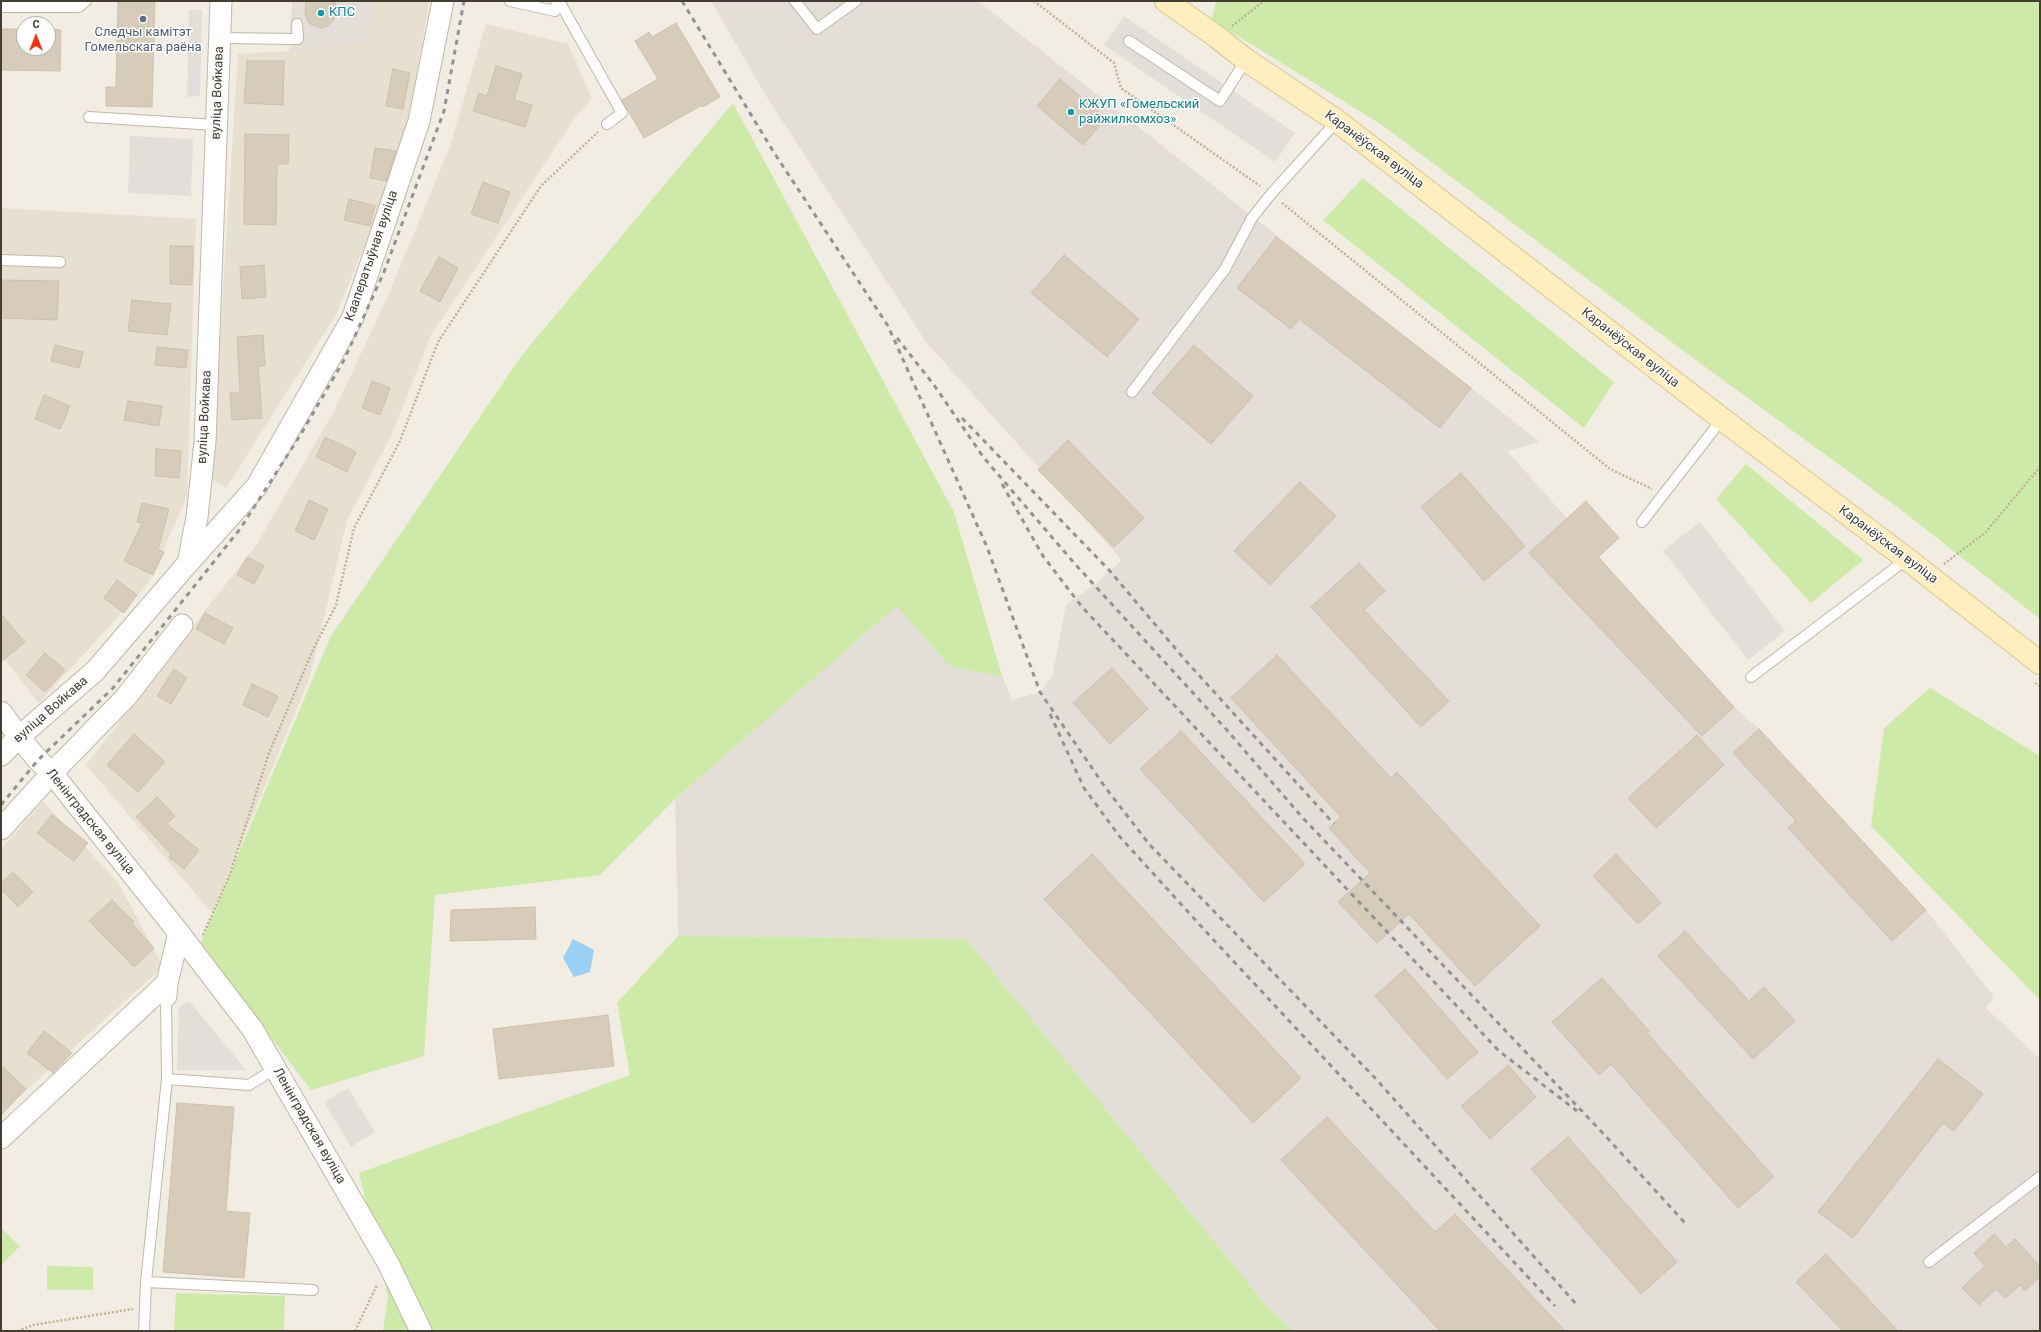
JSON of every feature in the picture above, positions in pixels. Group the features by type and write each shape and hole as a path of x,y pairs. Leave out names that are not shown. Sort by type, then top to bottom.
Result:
{"main road":[{"name":"Каранёўская вуліца","path":"1178,5 1246,60 1337,121 1722,420 1907,559 2040,663"}],"street":[{"name":"вуліца Войкава","path":"1,755 19,737 95,671 188,563 197,517 205,442 221,1"},
{"name":"Кааператыўная вуліца","path":"188,563 256,486 353,317 419,121 442,1"},
{"path":"1,829 52,773 126,697 182,625"},
{"name":"Ленінградская вуліца","path":"1,712 19,737 38,760 52,773 179,933 194,955 253,1030 388,1263 421,1331"},
{"path":"1,1138 167,990 179,933"}],"lane":[{"path":"1,7 79,7 86,1"},
{"path":"510,1 555,11 558,1"},
{"path":"558,1 622,113 607,124"},
{"path":"795,1 816,29 856,1"},
{"path":"220,38 298,39 297,24"},
{"path":"1129,41 1220,101 1246,60"},
{"path":"89,117 216,125"},
{"path":"1132,392 1225,269 1252,218 1270,194 1337,121"},
{"path":"1,260 60,262"},
{"path":"1642,522 1722,420"},
{"path":"1750,677 1907,559"},
{"path":"144,1331 146,1282 167,1079 167,990"},
{"path":"167,1079 249,1085 276,1068"},
{"path":"1928,1262 2040,1177"},
{"path":"146,1282 313,1290"}],"path":[{"path":"1034,1 1114,63 1121,88 1270,194 1610,469 1663,494"},
{"path":"1217,37 1264,1"},
{"path":"194,955 230,874 269,753 312,652 336,604 354,528 400,442 438,342 541,186 607,124"},
{"path":"1929,576 1985,533 2040,467"},
{"path":"355,1331 388,1263"},
{"path":"18,1331 33,1325 145,1307"}],"shaded area":[{"path":"292,1 374,1 368,41 289,51"},
{"path":"374,1 429,1 407,142 337,313 226,488 211,478 238,54 289,51 367,41"},
{"path":"711,1 978,1 1540,442 1507,451 1567,518 1586,501 1619,538 1599,557 1734,707 1759,729 1926,910 1994,997 1986,1008 2040,1059 2040,1331 1293,1331 1267,1306 966,939 678,936 675,799 897,606 950,667 1002,676 1012,700 1040,692 1052,677 1066,605 1094,585 1122,560 926,342 768,99"},
{"path":"189,10 202,10 200,96 187,97"},
{"path":"1124,16 1295,133 1275,162 1104,45"},
{"path":"486,24 568,44 592,99 575,118 431,335 391,436 347,520 310,677 212,913 86,765 257,544 334,411 387,298 449,149"},
{"path":"130,136 193,139 191,196 128,193"},
{"path":"1,208 196,219 187,497 147,585 39,703 1,655"},
{"path":"1700,522 1785,631 1748,660 1663,551"},
{"path":"43,801 119,884 163,967 1,1113 1,849"},
{"path":"190,1002 246,1070 177,1070 179,1007"},
{"path":"348,1088 375,1132 351,1147 324,1102"}],"green space":[{"path":"1216,1 2040,1 2040,619 1900,509 1697,361 1382,125 1212,20"},
{"path":"733,103 954,512 1002,676 950,667 897,606 675,799 600,875 435,895 424,1056 311,1090 200,944 331,636 522,355"},
{"path":"1363,178 1614,382 1584,428 1323,220"},
{"path":"1746,464 1863,560 1811,603 1716,499"},
{"path":"1930,688 2040,756 2040,1000 1871,826 1884,728"},
{"path":"678,936 966,939 1267,1306 1293,1331 383,1331 388,1296 359,1173 630,1075 617,1003"},
{"path":"1,1228 20,1246 1,1265"},
{"path":"47,1266 93,1267 93,1290 47,1290"},
{"path":"176,1293 285,1296 284,1331 174,1331"}],"water":[{"path":"573,939 594,950 590,972 574,977 563,958"}],"building":[{"path":"118,1 155,1 152,107 106,106 106,87 116,87"},
{"name":"КПС","path":"306,1 335,1 337,10 334,20 326,27 321,28 310,24 305,15"},
{"path":"676,23 720,97 703,107 702,105 644,138 622,100 658,79 635,41 649,32 652,37"},
{"path":"1,29 16,29 16,56 56,56 56,30 61,30 60,71 1,70"},
{"path":"247,61 284,61 283,105 244,103"},
{"path":"496,66 522,74 514,100 532,105 525,127 473,111 479,93 487,96"},
{"path":"393,69 410,73 403,109 386,106"},
{"name":"КЖУП «Гомельский райжилкомхоз»","path":"1060,79 1106,118 1083,145 1037,106"},
{"path":"245,134 289,135 288,164 277,164 276,225 244,224"},
{"path":"375,148 396,151 386,181 370,178"},
{"path":"483,182 510,192 498,223 471,214"},
{"path":"349,199 375,206 370,226 344,220"},
{"path":"1276,237 1471,388 1440,428 1299,319 1291,329 1237,288"},
{"path":"170,246 193,246 192,285 170,284"},
{"path":"1064,255 1139,319 1107,357 1031,293"},
{"path":"439,257 458,268 440,302 420,291"},
{"path":"264,265 266,297 242,299 240,267"},
{"path":"1,280 59,281 57,320 1,318"},
{"path":"132,300 171,304 167,335 128,331"},
{"path":"263,335 265,366 258,366 262,418 232,420 230,393 240,393 237,337"},
{"path":"55,345 83,352 79,368 51,361"},
{"path":"1194,345 1253,396 1211,444 1152,393"},
{"path":"157,347 188,350 186,368 155,365"},
{"path":"372,381 390,388 380,415 362,408"},
{"path":"44,395 70,406 60,429 35,419"},
{"path":"128,401 162,406 159,426 124,420"},
{"path":"325,437 356,452 347,472 316,457"},
{"path":"1068,440 1144,518 1114,547 1038,470"},
{"path":"156,449 181,451 179,478 155,476"},
{"path":"1461,473 1525,546 1484,581 1421,507"},
{"path":"1300,482 1336,516 1270,585 1234,551"},
{"path":"309,500 328,509 314,540 295,531"},
{"path":"1586,501 1619,538 1598,557 1734,707 1702,736 1529,553"},
{"path":"142,503 169,509 158,550 164,552 153,575 124,561 142,523 137,522"},
{"path":"247,557 264,566 254,584 237,575"},
{"path":"1359,563 1385,591 1364,610 1449,701 1421,727 1311,607"},
{"path":"117,580 137,595 124,613 104,598"},
{"path":"205,613 233,628 224,644 196,629"},
{"path":"1,614 25,642 1,662"},
{"path":"45,653 65,670 45,692 26,675"},
{"path":"1277,655 1391,778 1397,772 1540,926 1475,986 1409,914 1377,943 1338,902 1370,873 1329,828 1341,817 1231,698"},
{"path":"1112,668 1148,709 1110,744 1073,703"},
{"path":"174,669 187,678 171,704 157,696"},
{"path":"252,684 278,696 268,717 243,705"},
{"path":"1759,729 1926,910 1892,941 1788,828 1796,821 1733,753"},
{"path":"1181,731 1305,864 1264,902 1140,769"},
{"path":"134,734 165,762 138,792 107,765"},
{"path":"1697,735 1724,765 1656,828 1628,798"},
{"path":"157,797 175,816 167,824 199,850 184,869 169,857 171,854 136,817"},
{"path":"52,815 88,843 74,861 37,833"},
{"path":"1092,854 1301,1078 1253,1123 1044,899"},
{"path":"1616,854 1661,903 1638,924 1593,876"},
{"path":"13,872 33,892 18,907 1,889 1,883"},
{"path":"112,900 134,922 132,924 154,948 134,967 89,921"},
{"path":"535,907 536,939 450,941 451,910"},
{"path":"1685,931 1749,1001 1764,987 1795,1021 1753,1059 1658,956"},
{"path":"1405,969 1478,1052 1447,1079 1375,996"},
{"path":"1602,978 1649,1031 1647,1033 1774,1177 1738,1208 1611,1064 1599,1075 1552,1022"},
{"path":"608,1015 614,1066 499,1079 493,1029"},
{"path":"44,1031 72,1053 53,1073 27,1053"},
{"path":"1938,1059 1983,1094 1954,1131 1943,1123 1853,1238 1818,1212"},
{"path":"1,1065 26,1089 1,1115"},
{"path":"1508,1065 1536,1097 1490,1139 1461,1106"},
{"path":"177,1103 234,1107 226,1211 250,1213 244,1278 163,1272"},
{"path":"1327,1117 1435,1232 1455,1214 1565,1331 1440,1331 1281,1160"},
{"path":"1568,1137 1677,1262 1641,1294 1531,1169"},
{"path":"1994,1234 2006,1247 2015,1239 2040,1266 2040,1277 2025,1291 2020,1285 2005,1298 1996,1289 1979,1305 1962,1288 1985,1266 1974,1253"},
{"path":"1826,1254 1898,1331 1843,1331 1796,1282"}],"railway":[{"path":"1,805 38,760 113,688 240,529 301,434 344,360 384,272 444,111 464,1"},
{"path":"682,1 773,151 888,326 987,547 1040,692 1105,787 1149,844 1376,1079 1577,1305"},
{"path":"897,338 934,385 984,458 1075,564 1226,729 1302,817 1599,1129 1686,1224"},
{"path":"962,418 1109,570 1186,661 1334,824"},
{"path":"1002,484 1043,556 1082,607 1499,1051 1577,1111"},
{"path":"1050,714 1084,788 1120,837 1210,936 1555,1306"}],"place":[{"name":"КПС","path":"321,13"},
{"name":"Следчы камітэт Гомельскага раёна","path":"143,19"},
{"name":"КЖУП «Гомельский райжилкомхоз»","path":"1071,112"}]}
